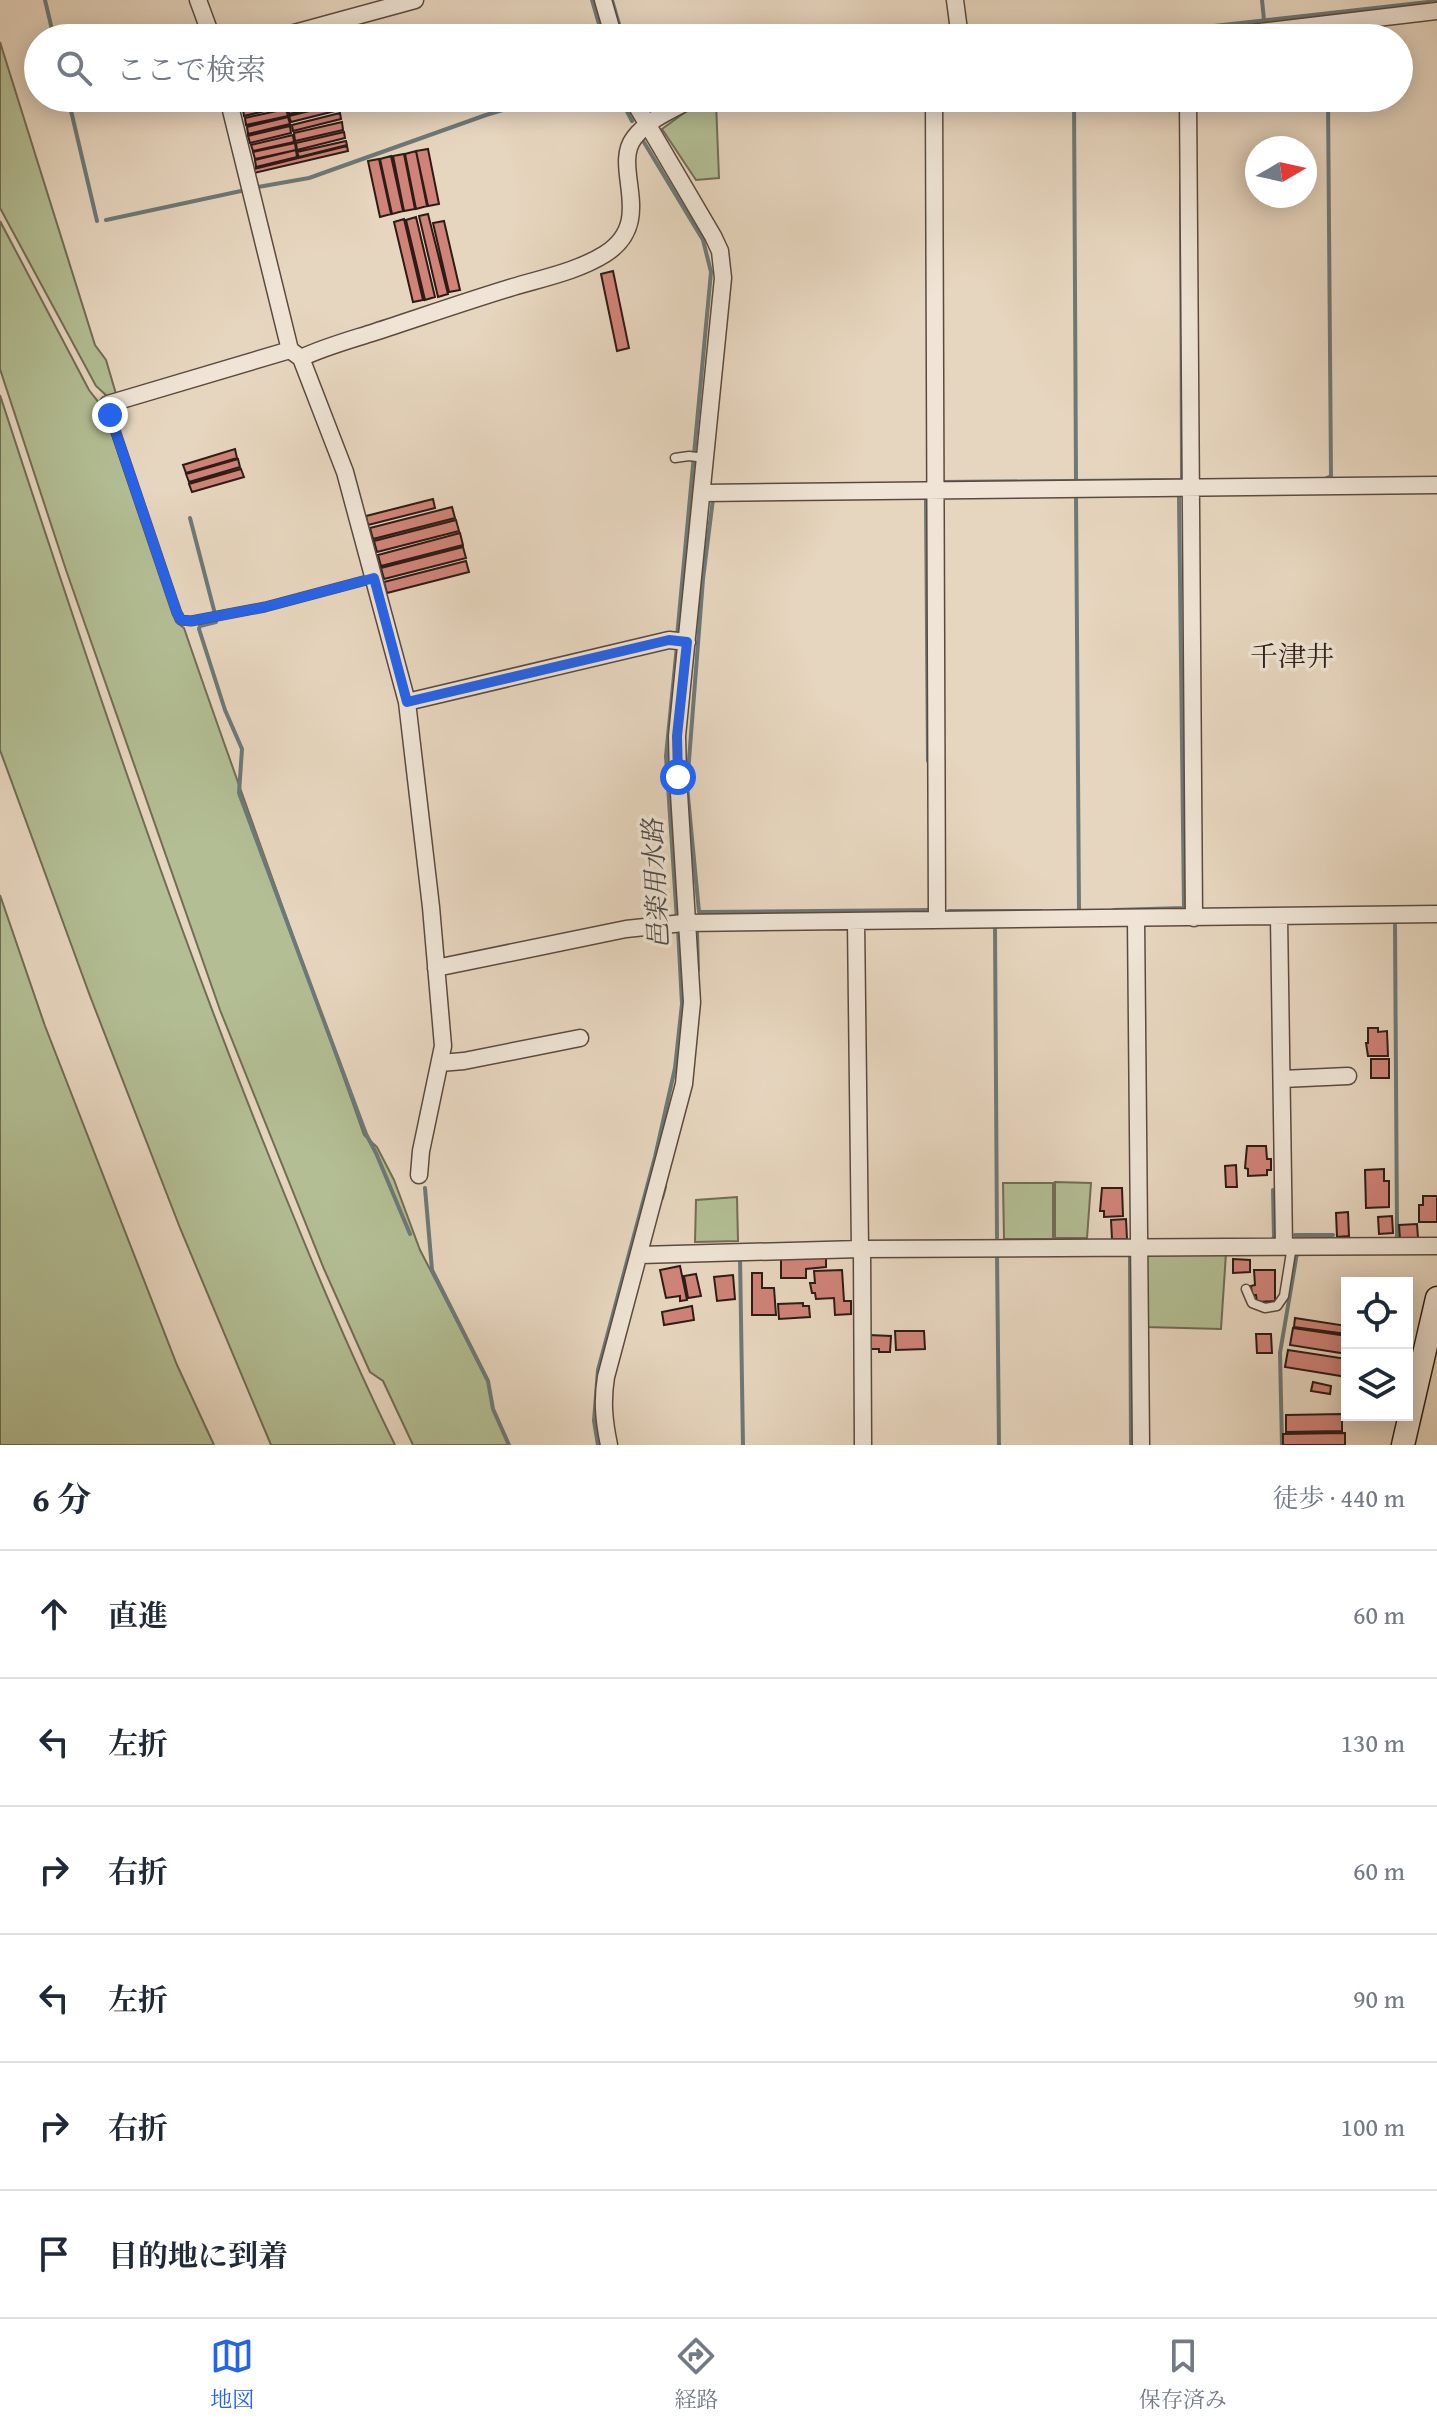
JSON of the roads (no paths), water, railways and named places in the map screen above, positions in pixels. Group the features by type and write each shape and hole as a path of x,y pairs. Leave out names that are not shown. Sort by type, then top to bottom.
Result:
{"main road":[{"path":"1403,1445 1437,1298"}],"street":[{"path":"198,0 207,24"},
{"path":"327,24 415,0"},
{"path":"603,0 610,24"},
{"path":"955,0 958,24"},
{"path":"1327,24 1437,11"},
{"path":"232,112 295,354 345,472 407,702 443,1046 421,1151 419,1175"},
{"path":"609,1445 603,1397 684,1084 692,1002 681,923 677,763 680,641 703,493 698,458 723,278 720,251 705,221 639,112"},
{"path":"108,404 295,354 581,265 605,254 628,227 631,203 628,153 634,137 646,125 669,112"},
{"path":"934,112 937,920"},
{"path":"1188,112 1194,918"},
{"path":"703,493 1437,485"},
{"path":"407,702 680,641"},
{"path":"436,968 626,929 681,923 1437,914"},
{"path":"1279,917 1288,1246"},
{"path":"1136,918 1141,1445"},
{"path":"856,921 863,1445"},
{"path":"440,1063 580,1038"},
{"path":"1282,1079 1348,1076"},
{"path":"640,1255 861,1249 1437,1246"}],"lane":[{"path":"108,404 181,620 191,621 265,607 374,578"},
{"path":"675,458 698,458"},
{"path":"1246,1289 1252,1303 1265,1308 1277,1306 1284,1296 1288,1246"}],"waterway":[{"path":"45,0 51,24"},
{"name":"邑楽用水路","path":"592,0 599,24"},
{"path":"612,0 619,24"},
{"path":"1262,0 1264,20"},
{"path":"1231,24 1437,1"},
{"path":"71,112 97,221"},
{"path":"258,187 309,178 496,112"},
{"name":"邑楽用水路","path":"627,112 632,121"},
{"path":"1074,112 1076,481"},
{"path":"1325,479 1331,476 1328,112"},
{"name":"邑楽用水路","path":"642,139 703,240 711,272 677,637"},
{"path":"943,482 1182,480 1181,184"},
{"path":"106,220 241,191"},
{"path":"1076,495 1079,911"},
{"path":"1114,910 1184,908 1179,497"},
{"path":"713,499 703,579 687,786 699,912 930,910"},
{"path":"926,500 928,761"},
{"path":"190,518 214,610"},
{"path":"216,622 199,629 225,710 242,749 239,793 366,1134 410,1234"},
{"name":"邑楽用水路","path":"677,646 666,756 677,920"},
{"path":"949,911 1041,911"},
{"path":"1395,925 1399,1240"},
{"name":"邑楽用水路","path":"598,1445 594,1421 598,1370 655,1157 675,1068 682,1004 678,929"},
{"path":"995,929 997,1238"},
{"path":"697,932 698,970"},
{"path":"662,1198 665,1187"},
{"path":"425,1188 432,1270 488,1381 493,1409 509,1445"},
{"path":"1273,1190 1274,1237"},
{"path":"1295,1235 1333,1235"},
{"path":"1282,1445 1280,1353 1297,1253"},
{"path":"997,1254 999,1445"},
{"path":"740,1256 743,1445"},
{"path":"1130,1256 1131,1445"}],"district":[{"name":"千津井","path":"1292,655"}]}
